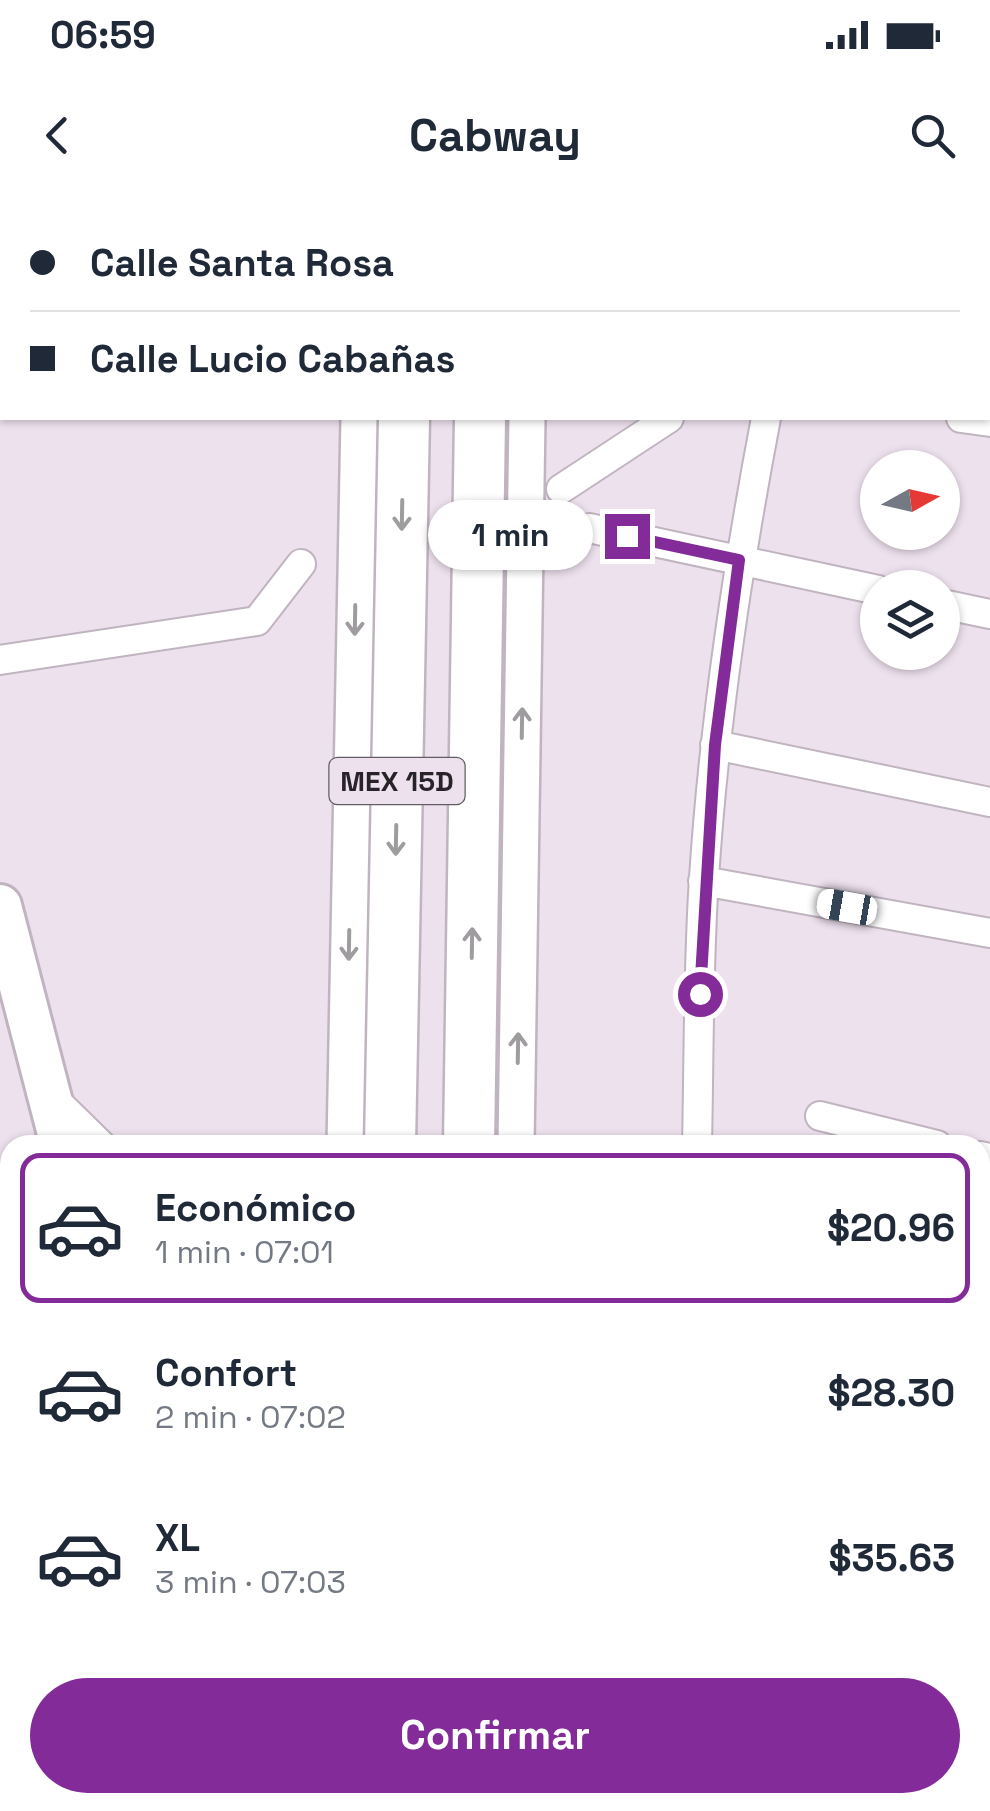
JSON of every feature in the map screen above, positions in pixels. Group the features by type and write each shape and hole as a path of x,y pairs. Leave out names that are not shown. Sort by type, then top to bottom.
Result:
{"highway":[{"name":"MEX 15D","path":"390,1135 404,420"},
{"name":"MEX 15D","path":"470,1135 480,420"}],"main road":[{"path":"0,906 60,1135"}],"street":[{"path":"345,1135 359,420"},
{"path":"516,1135 527,420"},
{"path":"562,489 666,420"},
{"path":"697,1135 704,882 715,745 739,560 766,420"},
{"path":"590,528 860,586"},
{"path":"0,660 257,621 300,564"},
{"path":"960,608 990,614"},
{"path":"715,745 990,802"},
{"path":"704,882 990,932"},
{"path":"51,1096 91,1135"},
{"path":"820,1116 896,1135"}],"route":[{"path":"627,536 739,560 715,745 700,994"}]}
